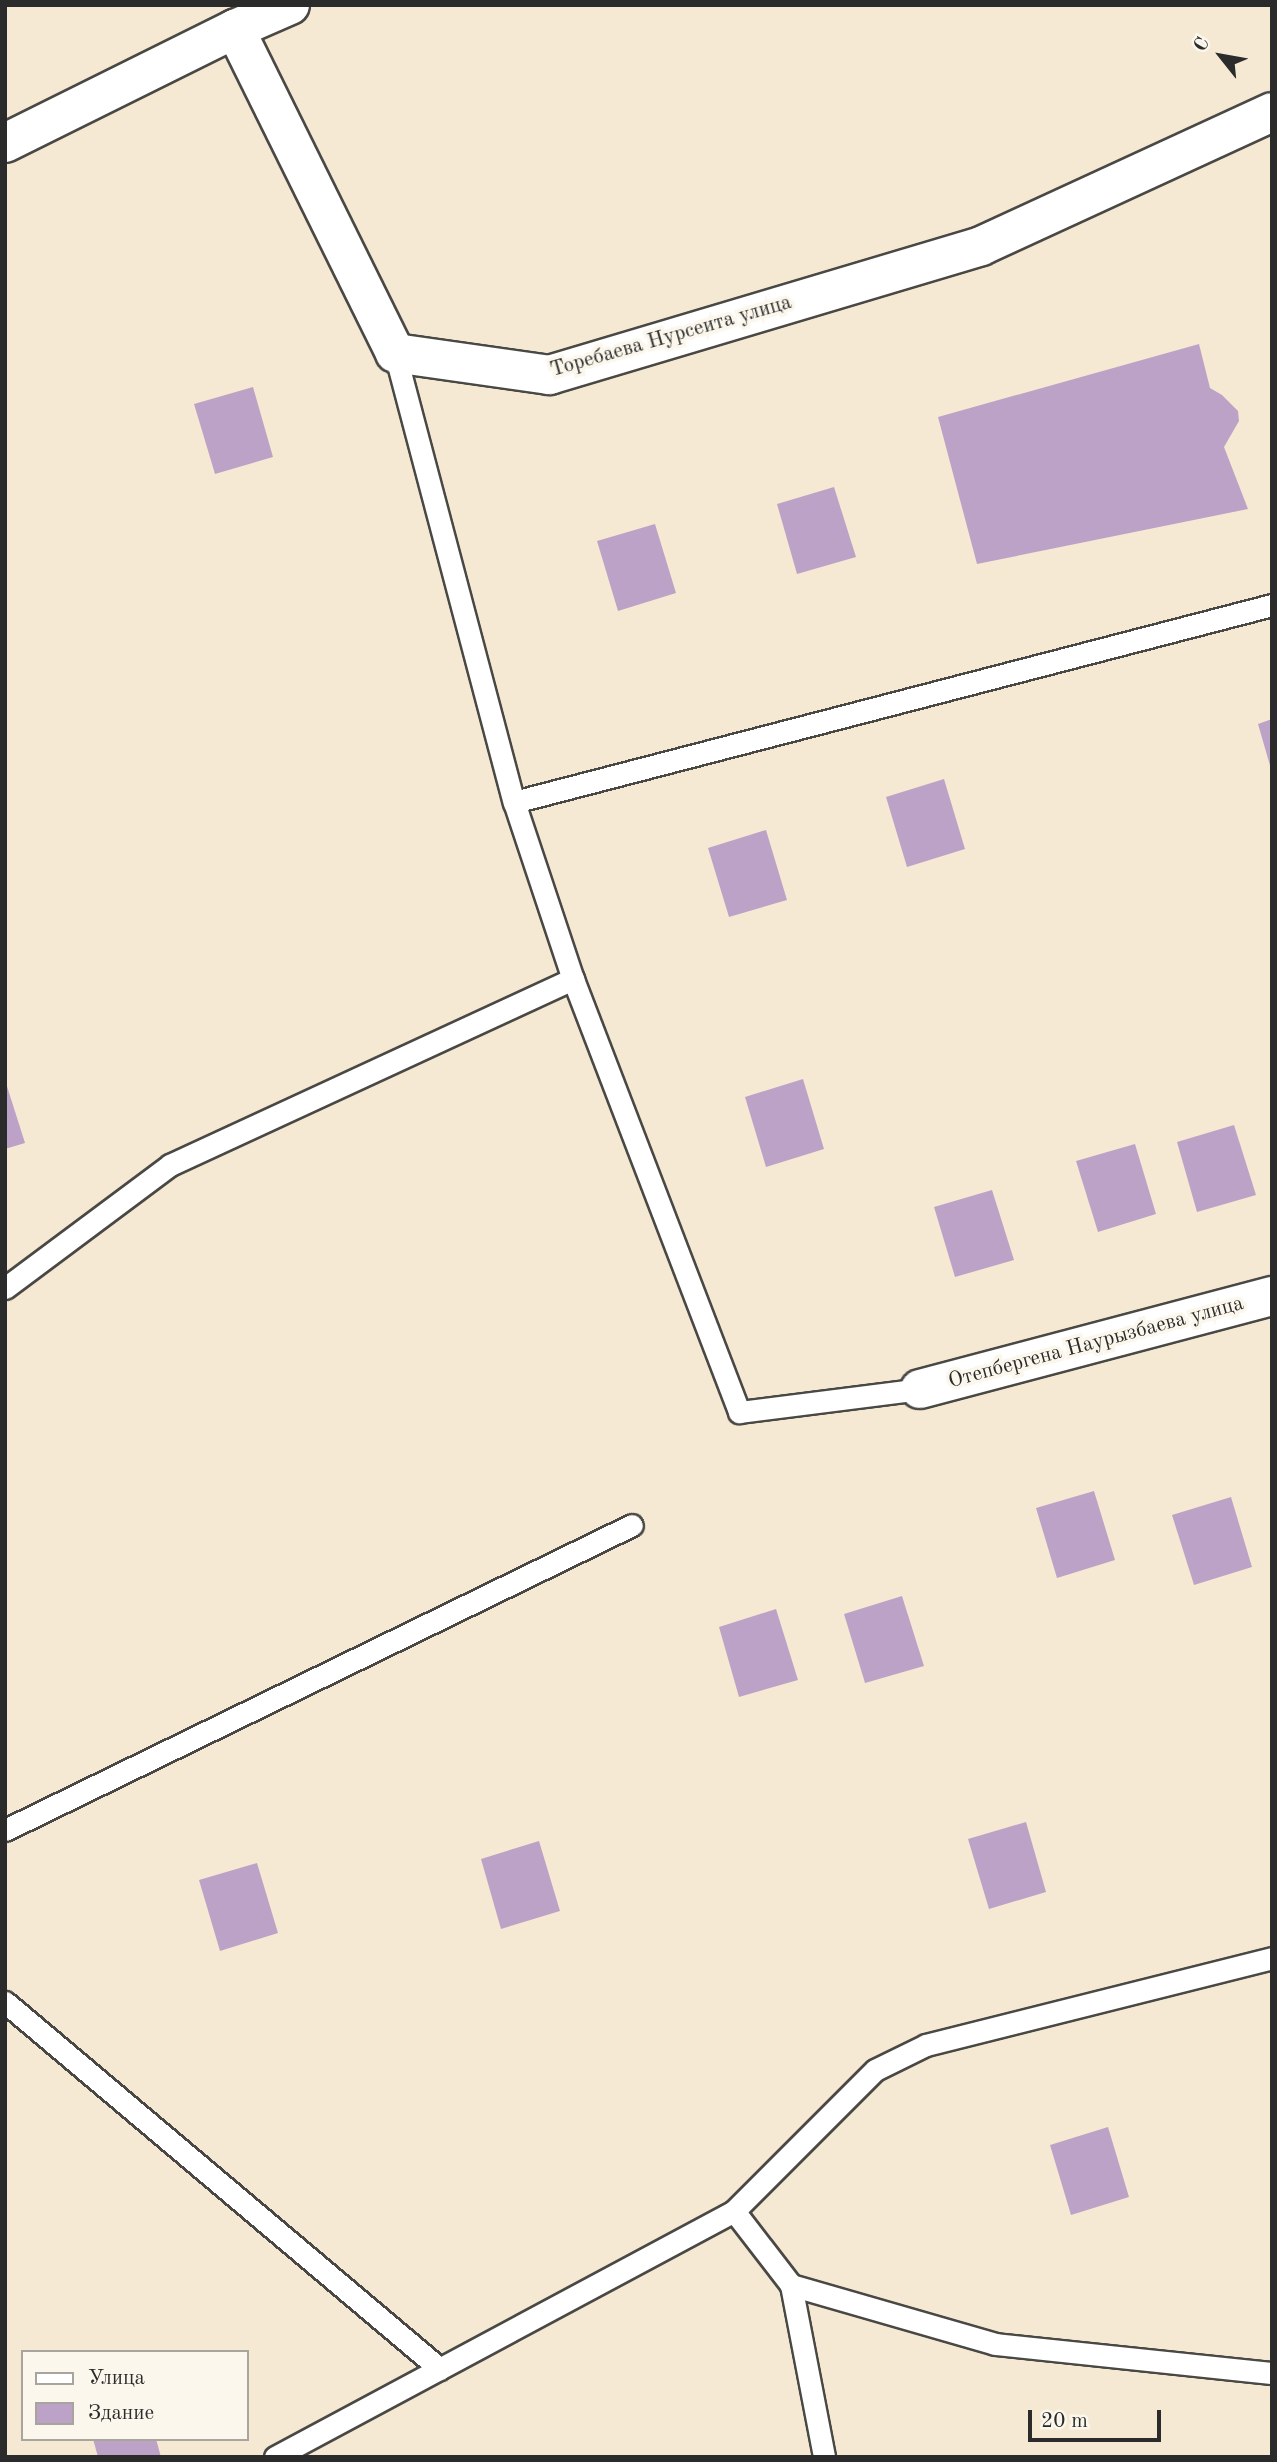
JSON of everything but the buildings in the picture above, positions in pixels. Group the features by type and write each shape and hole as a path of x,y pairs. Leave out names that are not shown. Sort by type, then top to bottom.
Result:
{"main road":[{"path":"235,29 276,5"},
{"path":"5,143 235,29 290,5"},
{"path":"235,29 395,353"},
{"name":"Торебаева Нурсеита улица","path":"395,353 549,375 981,246 1272,112"},
{"name":"Отепбергена Наурызбаева улица","path":"920,1389 1272,1296"}],"lane":[{"path":"395,353 514,802 573,979 739,1412 920,1389"},
{"path":"514,802 1272,605"},
{"path":"5,1288 170,1165 573,979"},
{"path":"5,1830 632,1525"},
{"path":"275,2457 734,2211 875,2070 926,2045 1272,1958"},
{"path":"5,2002 440,2369"},
{"path":"734,2211 791,2285 824,2457"},
{"path":"791,2285 995,2344 1272,2373"}]}
